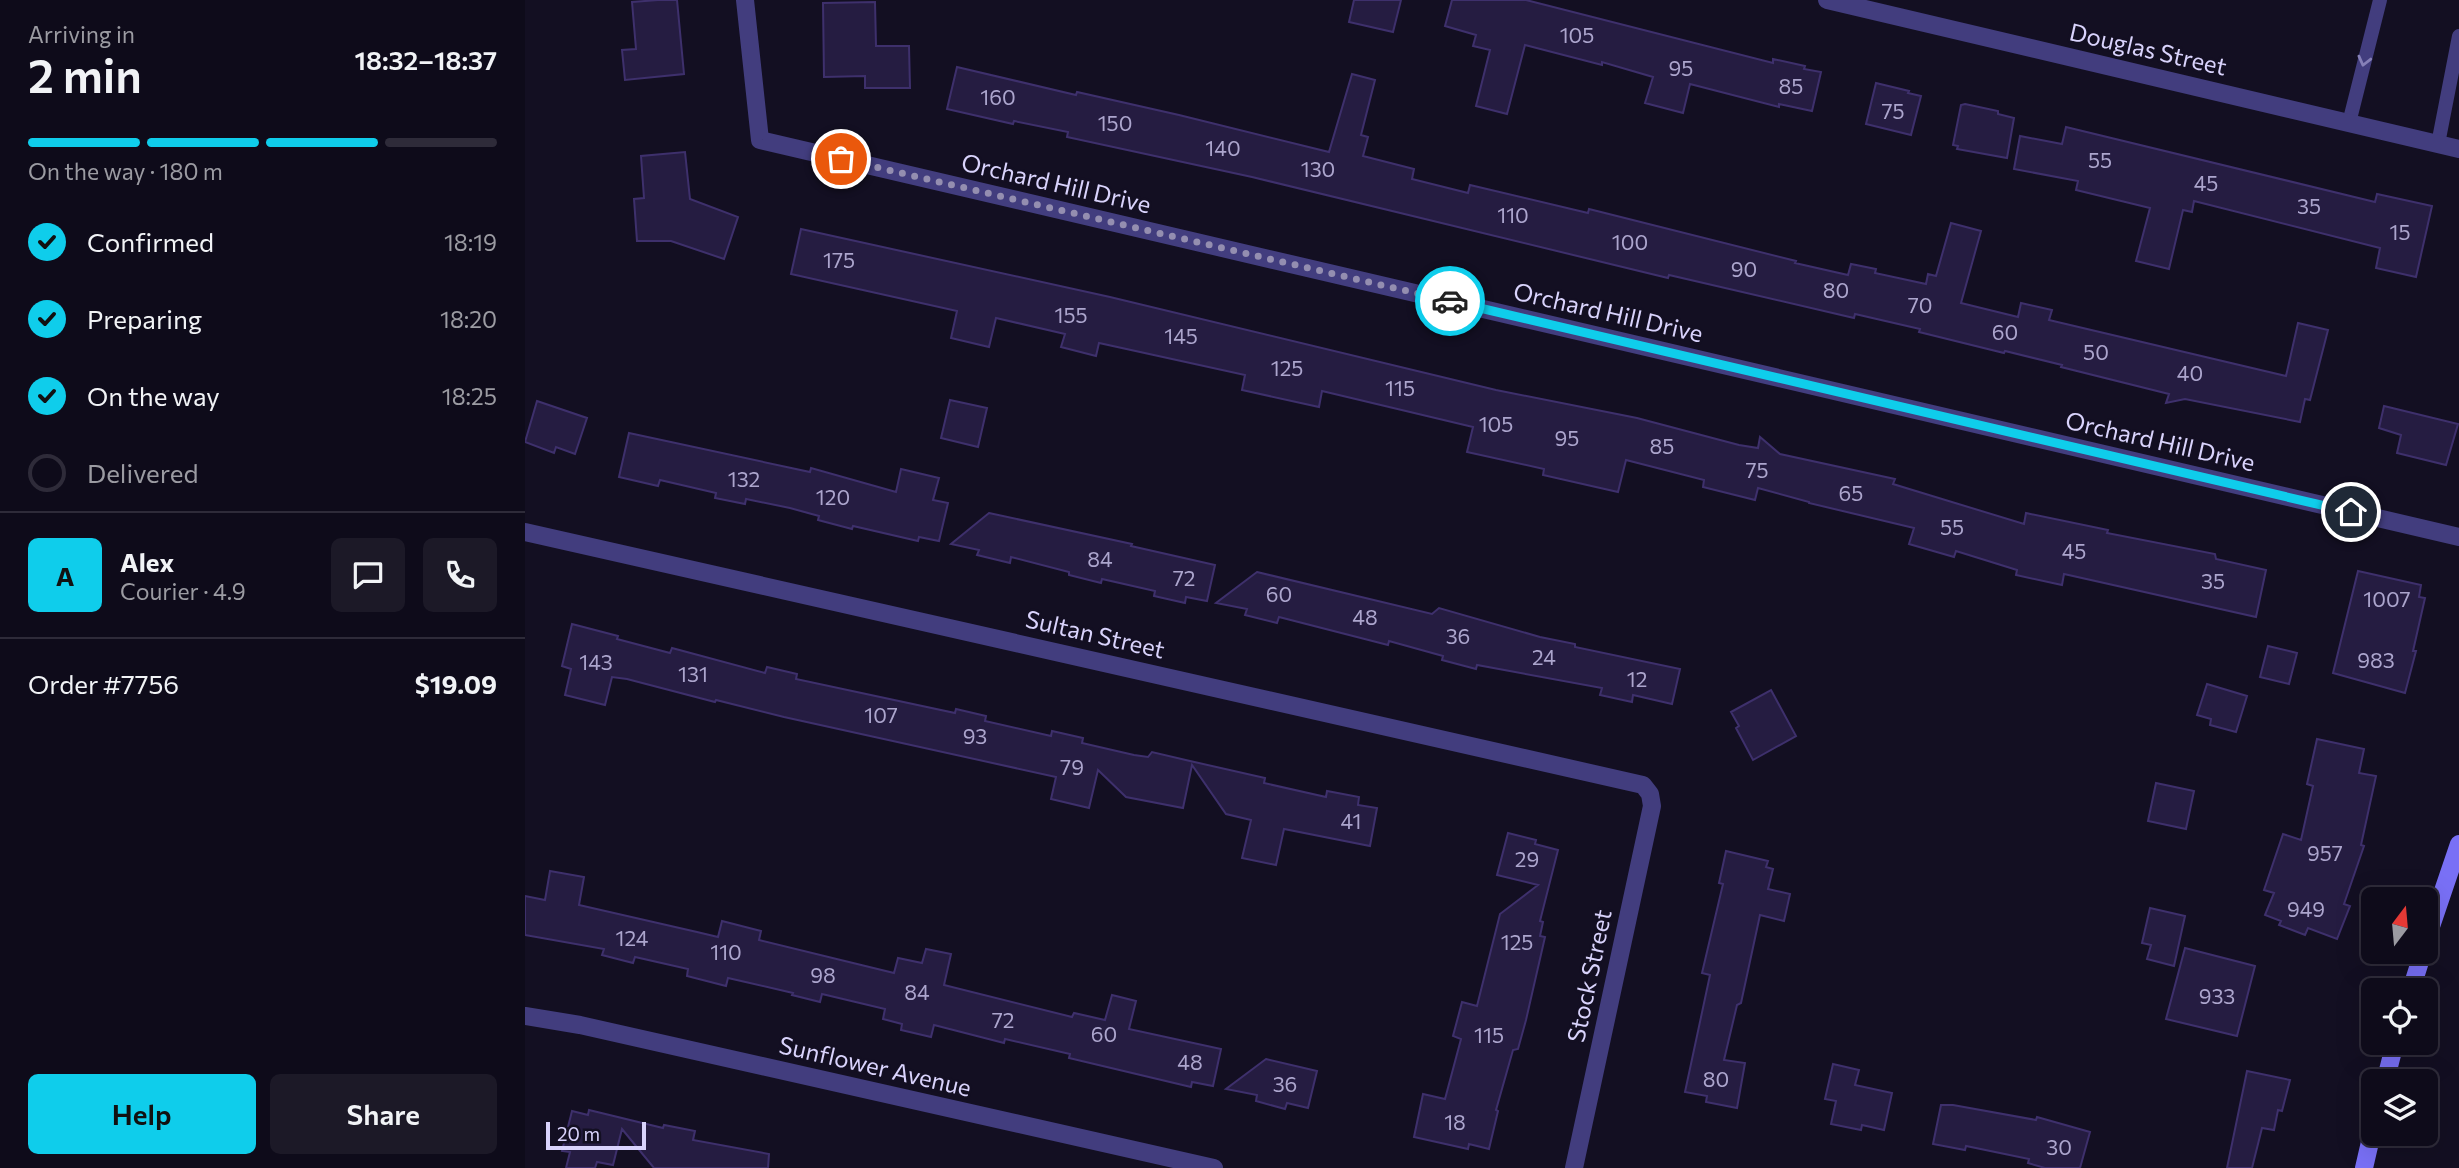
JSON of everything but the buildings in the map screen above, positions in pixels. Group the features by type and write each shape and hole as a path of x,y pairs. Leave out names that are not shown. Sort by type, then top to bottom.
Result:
{"main road":[{"path":"2438,906 2459,845"},
{"path":"2364,1168 2369,1146"}],"street":[{"name":"Orchard Hill Drive","path":"745,0 760,140 2459,537"},
{"name":"Douglas Street","path":"1827,0 2459,149"},
{"name":"Sultan Street","path":"525,532 1627,779 1643,785 1650,794"},
{"name":"Stock Street","path":"1578,1167 1648,828 1652,806 1650,794"},
{"name":"Sunflower Avenue","path":"525,1016 580,1025 1214,1168"}],"lane":[{"path":"2349,123 2380,0"},
{"path":"2438,144 2459,36"}],"way so far":[{"path":"841,159 1450,301"}],"route":[{"path":"1450,301 2351,512"}]}
